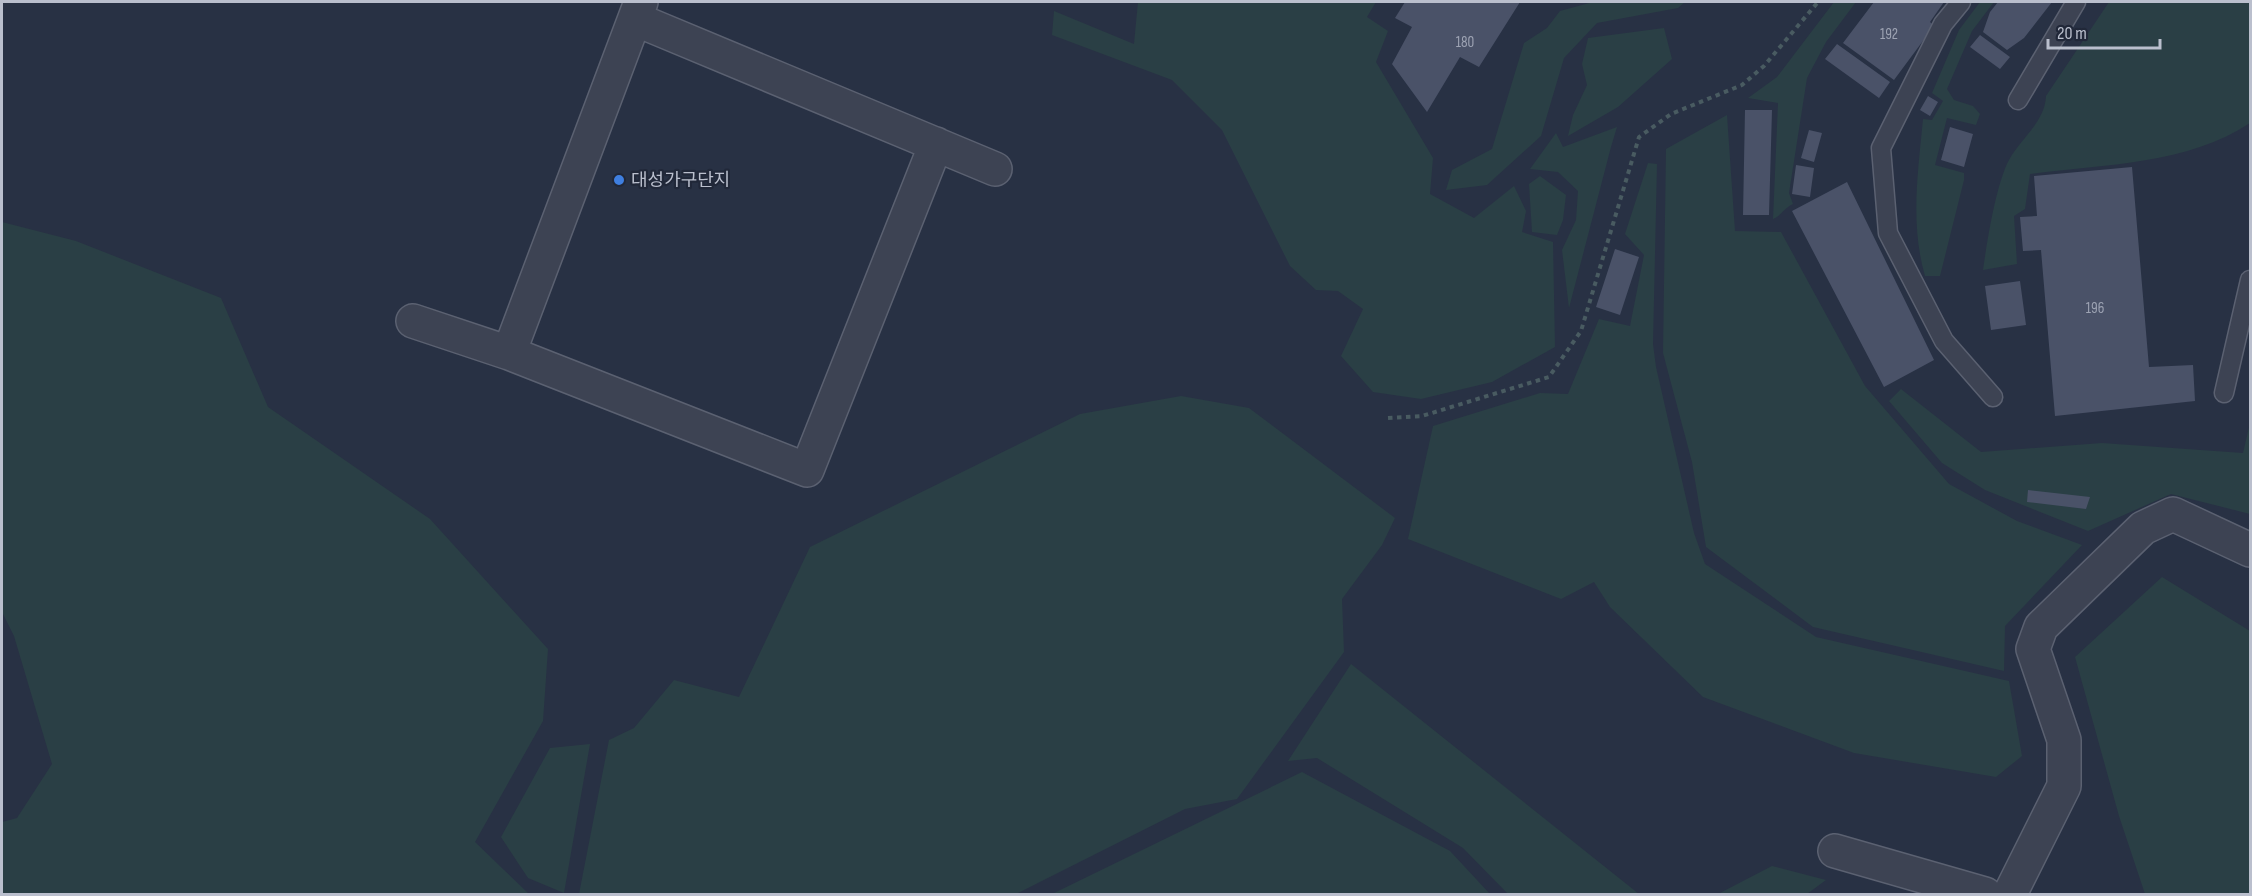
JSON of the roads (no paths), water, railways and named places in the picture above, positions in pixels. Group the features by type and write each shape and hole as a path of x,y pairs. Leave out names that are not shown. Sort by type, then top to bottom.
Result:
{"street":[{"path":"509,353 638,10 995,169"},
{"path":"413,321 509,353 807,470 936,144"},
{"path":"2010,894 2064,786 2064,740 2034,649 2041,627 2143,528 2173,514 2250,550"},
{"path":"1835,852 1985,894"}],"lane":[{"path":"1961,2 1943,24 1881,148 1888,234 1944,341 1993,397"},
{"path":"2018,100 2076,2"},
{"path":"2224,393 2250,280"}],"place":[{"name":"대성가구단지","path":"619,180"}]}
